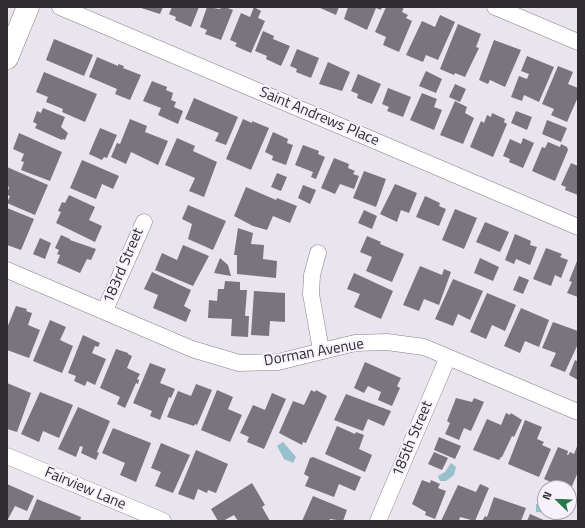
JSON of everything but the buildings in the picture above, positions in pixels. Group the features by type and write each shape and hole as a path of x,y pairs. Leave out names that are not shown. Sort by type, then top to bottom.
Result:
{"main road":[{"path":"7,58 28,7"}],"street":[{"name":"Saint Andrews Place","path":"60,7 578,227"},
{"path":"495,7 578,42"},
{"name":"183rd Street","path":"105,310 144,222"},
{"path":"318,253 312,275 311,294 321,350"},
{"name":"Dorman Avenue","path":"7,270 105,310 192,349 239,364 278,362 300,358 321,350 355,343 387,342 424,347 578,412"},
{"name":"185th Street","path":"378,521 448,357"},
{"name":"Fairview Lane","path":"7,456 163,521"}],"water":[{"path":"283,442 296,457 293,463 284,459 277,446"},
{"path":"451,463 456,467 454,475 446,481 440,481 438,476 445,472"}]}
